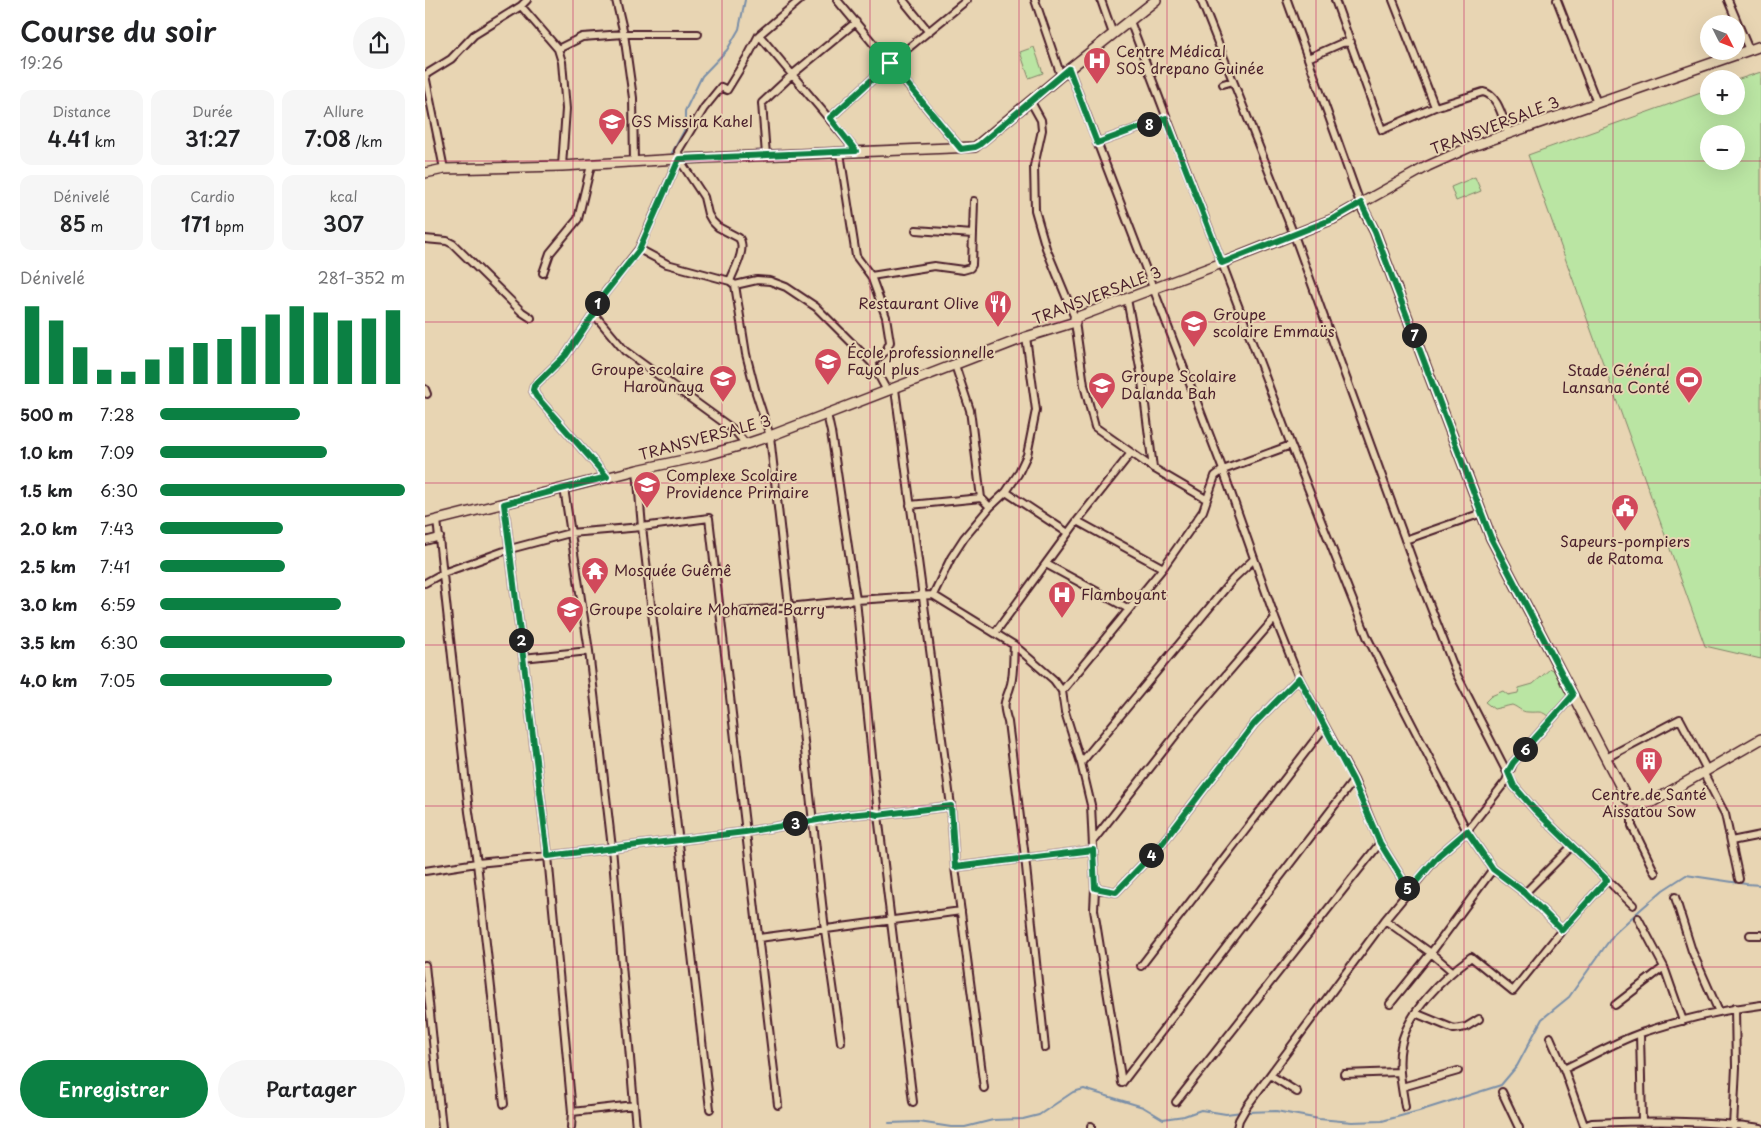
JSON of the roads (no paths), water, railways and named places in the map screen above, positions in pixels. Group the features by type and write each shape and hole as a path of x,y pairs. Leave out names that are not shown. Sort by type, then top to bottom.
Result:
{"street":[{"path":"444,169 425,75 451,59 474,35 521,6 527,0"},
{"path":"616,0 624,34 633,98 634,162"},
{"path":"800,0 759,35 727,90 721,87 704,108 678,150 679,159 703,197 712,221 718,227 739,238 741,242 742,248 733,283 745,354 770,436 825,930 841,1042"},
{"path":"837,0 961,149"},
{"path":"903,0 929,32"},
{"path":"830,118 890,63 967,0"},
{"path":"1035,0 1061,76"},
{"path":"1101,0 1113,34"},
{"path":"425,173 444,169 591,165 679,159 975,147 1156,0"},
{"path":"1201,0 1294,235 1405,540 1457,675 1514,786 1534,809 1633,905"},
{"path":"1287,0 1361,203 1375,232 1491,538 1627,799 1632,803 1643,806 1652,802 1761,739"},
{"path":"1335,0 1382,130 1435,107 1483,92 1488,93 1495,100 1509,134"},
{"path":"1393,0 1435,107"},
{"path":"1557,0 1597,103"},
{"path":"1728,0 1749,50"},
{"path":"521,6 558,49 562,62 566,109 562,166"},
{"path":"1130,21 1291,445 1368,638 1467,831 1493,869 1525,893 1562,930"},
{"path":"766,155 762,103 793,74 855,22"},
{"path":"558,49 582,36 698,34"},
{"path":"759,35 856,151"},
{"path":"1308,58 1342,43 1351,42"},
{"name":"TRANSVERSALE 3","path":"425,523 746,444 770,436 1333,219 1428,166 1470,147 1761,46"},
{"path":"1069,69 1223,470 1275,618 1299,678 1353,780 1380,843 1409,890"},
{"path":"1223,84 1233,82"},
{"path":"1031,102 1041,120 1042,130 1034,166 1035,210 1046,248 1075,320 1084,385 1095,427 1153,468 1206,499"},
{"path":"1097,143 1166,118"},
{"path":"840,153 856,256 871,276 886,318 890,342 886,351 872,363"},
{"path":"607,477 536,396 533,390 534,386 566,355 594,314 594,307 639,250 679,159"},
{"path":"543,273 550,253 577,219 591,165"},
{"path":"871,276 934,266 967,270 972,265 974,201"},
{"path":"916,230 973,234"},
{"path":"425,239 447,241 459,248 521,312 531,318"},
{"path":"639,250 667,264 733,283 757,280 770,281 786,287 816,307 872,363 891,390 923,595 951,806 955,867 983,1088"},
{"path":"1127,298 1141,373 1153,468"},
{"path":"594,314 625,351 734,430 746,444"},
{"path":"933,595 951,558 964,538 990,507 1006,492 1018,474 1027,455 1036,410 1026,337"},
{"path":"955,365 970,410 981,498 990,507"},
{"path":"827,414 856,600 878,815 913,1102"},
{"path":"1062,690 1163,568 1203,511 1215,476 1223,470 1291,445"},
{"path":"995,632 1077,521 1131,453"},
{"path":"637,470 678,840 711,1109"},
{"path":"564,488 589,651 612,848 636,1128"},
{"path":"1006,492 1068,534"},
{"path":"910,505 981,498"},
{"path":"504,504 548,856 572,1112 571,1128"},
{"path":"1405,540 1482,513"},
{"path":"425,583 443,573 509,549 570,533 642,527 709,518 778,1105"},
{"path":"437,520 504,1104"},
{"path":"1077,521 1163,568"},
{"path":"425,540 440,537"},
{"path":"1081,763 1233,579 1254,559"},
{"path":"1046,564 1129,609"},
{"path":"720,614 856,600 933,595 1014,645 1054,680 1062,690 1065,712 1081,763 1091,805 1095,888 1094,910 1122,1083 1353,780"},
{"path":"1093,841 1189,718 1275,618"},
{"path":"1014,645 1011,685 1004,700 1004,710 1008,722 1025,857 1045,1048"},
{"path":"523,658 589,651"},
{"path":"1095,888 1116,892 1161,845 1254,724 1299,678"},
{"path":"1237,1128 1243,1113 1270,1075 1385,920 1439,855 1467,831 1506,781 1513,763 1573,695"},
{"path":"1605,758 1680,719 1725,814 1739,878"},
{"path":"1141,966 1325,728"},
{"path":"1632,803 1632,826 1655,873"},
{"path":"425,871 477,863 745,832 848,815 869,813 878,815 951,806"},
{"path":"1731,841 1761,835"},
{"path":"1176,1102 1380,843"},
{"path":"1525,893 1572,846"},
{"path":"955,867 1093,850"},
{"path":"1390,1004 1431,953 1493,869"},
{"path":"1405,1107 1399,1072 1401,1047 1405,1032 1415,1013 1452,971 1471,957 1513,991 1562,930 1607,880"},
{"path":"1675,896 1692,951 1719,1012"},
{"path":"759,938 961,911"},
{"path":"1638,918 1664,967 1683,1021"},
{"path":"1385,920 1431,953 1452,971"},
{"path":"1750,935 1761,935"},
{"path":"425,965 442,1128"},
{"path":"1615,1005 1664,967"},
{"path":"1564,1069 1640,1034 1735,1008 1761,1005"},
{"path":"1733,1126 1736,1067 1735,1008"},
{"path":"1415,1013 1454,1030 1466,1027 1479,1019"},
{"path":"1640,1034 1642,1122"},
{"path":"1550,1038 1564,1069 1585,1127 1592,1123 1642,1122 1761,1128"},
{"path":"1401,1087 1457,1071"},
{"path":"1344,1074 1399,1072"},
{"path":"1270,1075 1297,1092"},
{"path":"1502,1092 1519,1128"},
{"path":"572,1112 634,1105"}],"waterway":[{"path":"672,153 685,129 685,111 702,76 727,50 739,29 745,0"},
{"path":"1247,1112 1276,1111 1319,1119 1352,1122 1382,1121 1501,1085 1517,1066 1542,1019 1569,997 1614,934 1663,890 1686,875 1761,885"},
{"path":"889,1123 919,1122 951,1127 965,1127 993,1120 1023,1119 1039,1115 1073,1092 1084,1089 1143,1107 1163,1119 1184,1116 1201,1110 1226,1114 1242,1112"}],"place":[{"name":"Centre Médical SOS drepano Guinée","path":"1097,85"},
{"name":"GS Missira Kahel","path":"612,146"},
{"name":"Restaurant Olive","path":"998,328"},
{"name":"Groupe scolaire Emmaüs","path":"1194,348"},
{"name":"École professionnelle Fayol plus","path":"828,386"},
{"name":"Groupe scolaire Harounaya","path":"723,403"},
{"name":"Stade Général Lansana Conté","path":"1689,404"},
{"name":"Groupe Scolaire Dalanda Bah","path":"1102,410"},
{"name":"Complexe Scolaire Providence Primaire","path":"647,509"},
{"name":"Sapeurs-pompiers de Ratoma","path":"1625,532"},
{"name":"Mosquée Guêmê","path":"595,595"},
{"name":"Flamboyant","path":"1062,619"},
{"name":"Groupe scolaire Mohamed Barry","path":"570,634"},
{"name":"Centre de Santé Aissatou Sow","path":"1649,785"}]}
